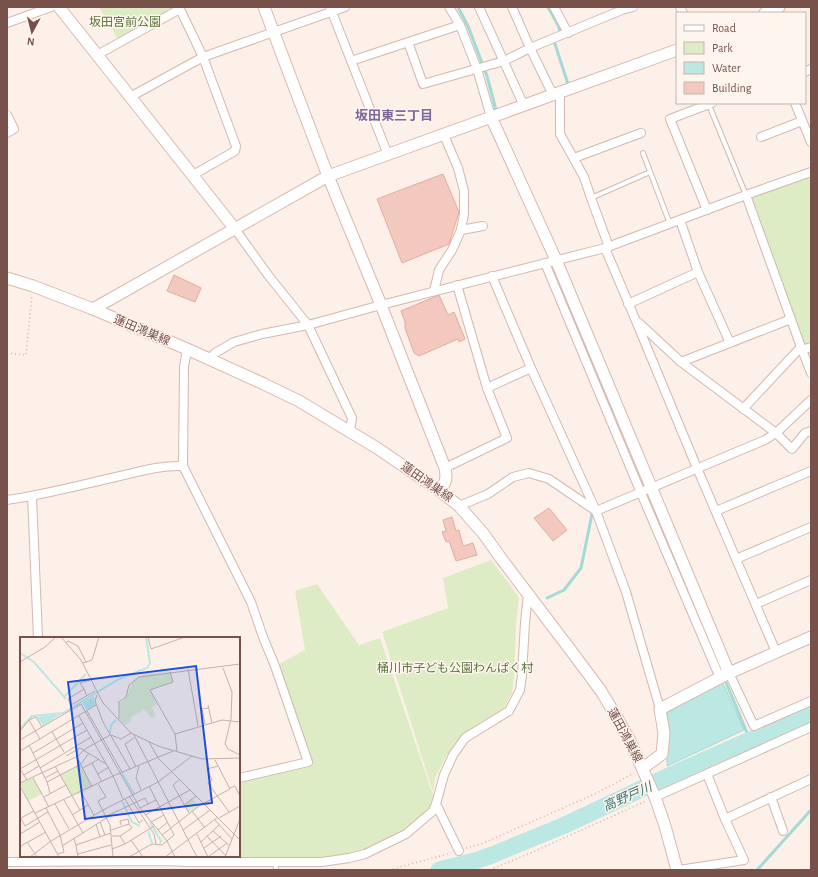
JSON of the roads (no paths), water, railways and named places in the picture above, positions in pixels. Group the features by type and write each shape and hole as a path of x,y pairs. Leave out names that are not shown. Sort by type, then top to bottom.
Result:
{"street":[{"path":"7,23 51,7"},
{"path":"59,7 193,175 268,275 308,325 352,418 350,431"},
{"path":"264,7 328,176 445,468 447,476 440,491"},
{"path":"130,96 203,57 274,32 331,9 345,7"},
{"path":"449,7 460,25 477,69 491,117 556,260 652,488 724,676"},
{"path":"479,7 524,106"},
{"path":"512,7 530,48 556,94 560,134 584,177 607,248 628,304 776,652"},
{"path":"554,7 568,33"},
{"path":"408,42 424,84 504,61 530,48 622,10 633,7"},
{"path":"767,12 779,7"},
{"path":"97,55 179,8 203,57 236,146 235,151 193,175"},
{"path":"331,9 388,155"},
{"path":"351,61 460,25"},
{"path":"93,309 328,176 676,50"},
{"path":"707,210 670,119 710,104"},
{"path":"795,104 811,142"},
{"path":"7,115 14,129 7,133"},
{"path":"761,137 802,121"},
{"path":"574,158 641,133"},
{"path":"434,291 439,270 452,250 461,230 464,214 464,191 458,168 444,134"},
{"path":"210,359 234,342 262,334 308,325 492,276 607,248 811,172"},
{"path":"746,195 811,373"},
{"path":"680,220 698,272 730,343"},
{"path":"461,230 483,226"},
{"path":"545,263 640,492 724,676 754,726 811,701"},
{"path":"628,304 698,272"},
{"path":"492,276 531,368 596,511 626,592 660,709 664,733 662,754 643,768"},
{"name":"蓮田鴻巣線","path":"7,278 33,286 93,309 210,359 298,401 377,448 440,491 459,506 483,533 601,691 630,741 643,768 655,797 678,870"},
{"path":"445,468 507,438 487,388 457,286"},
{"path":"681,362 791,319"},
{"path":"636,322 681,362 776,433 792,449 806,433 811,431"},
{"path":"743,409 801,349 811,347"},
{"path":"187,349 184,367 183,466 251,602 308,762 240,778"},
{"path":"487,388 531,368"},
{"path":"596,511 765,440 776,433 811,400"},
{"path":"7,500 32,496 169,466 183,466"},
{"path":"716,511 811,471"},
{"path":"459,506 488,494 513,477 529,473 549,478 596,511"},
{"path":"32,496 38,637"},
{"path":"736,559 811,527"},
{"path":"756,604 811,580"},
{"path":"7,862 48,859 163,859 276,866 349,858 365,854 406,834 433,811 444,775 453,755 465,738 509,711 520,690 524,623 528,594"},
{"path":"660,709 724,676 811,637"},
{"path":"655,797 811,727"},
{"path":"678,870 744,860 725,819 707,774"},
{"path":"725,819 811,779"},
{"path":"771,798 783,831"},
{"path":"436,804 459,851"}],"lane":[{"path":"710,104 746,195"},
{"path":"643,153 670,224"},
{"path":"591,198 650,172"}],"water":[{"path":"723,683 744,730 667,766 667,712"}],"waterway":[{"path":"458,7 468,26 487,76 496,110 494,111"},
{"path":"548,7 558,25 561,34"},
{"path":"556,40 554,41 569,87"},
{"path":"554,270 613,410"},
{"path":"547,598 564,590 581,568 592,514 595,511"},
{"path":"655,512 750,740"},
{"name":"高野戸川","path":"439,870 492,855 565,825 671,775 811,713"},
{"path":"757,870 811,810"}],"district":[{"name":"坂田東三丁目","path":"394,115"}],"park label":[{"name":"坂田宮前公園","path":"125,22"},
{"name":"桶川市子ども公園わんぱく村","path":"455,668"}]}
